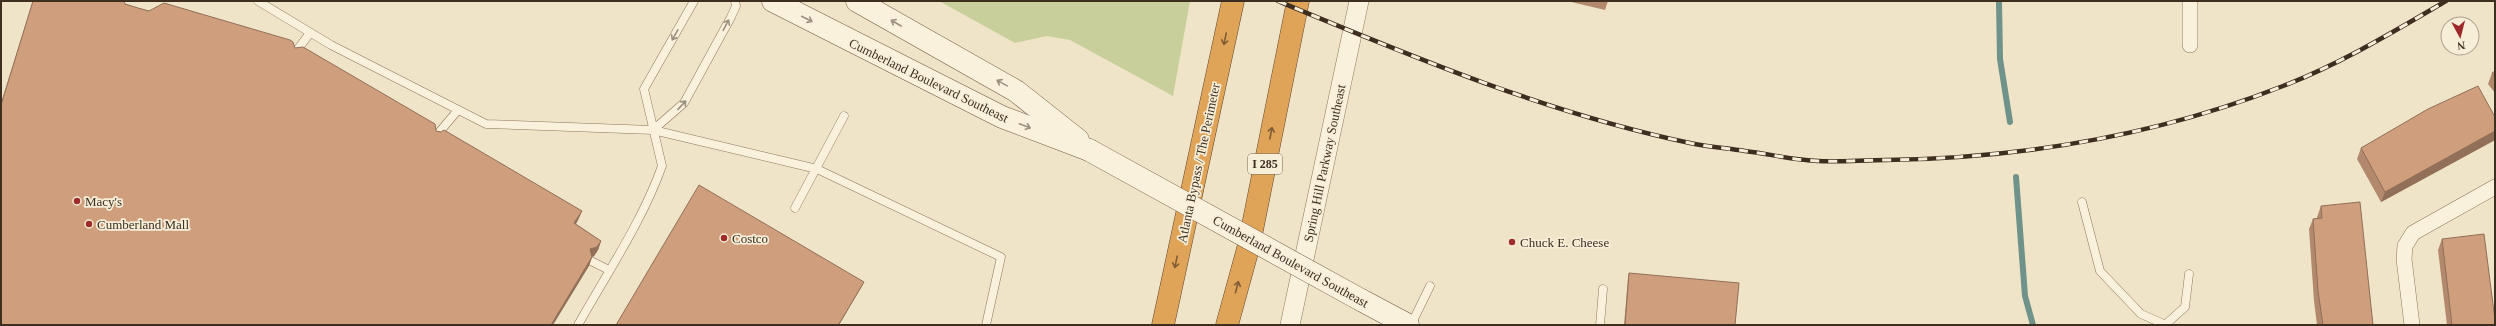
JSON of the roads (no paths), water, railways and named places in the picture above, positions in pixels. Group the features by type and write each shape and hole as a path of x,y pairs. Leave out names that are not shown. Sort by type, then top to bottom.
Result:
{"highway":[{"name":"Atlanta Bypass / The Perimeter","path":"1163,325 1233,1"},
{"name":"I 285","path":"1227,325 1249,245 1298,1"}],"main road":[{"name":"Cumberland Boulevard Southeast","path":"773,1 1002,117 1090,150 1409,325"},
{"name":"Cumberland Boulevard Southeast","path":"857,1 1016,91 1046,113 1090,150"}],"street":[{"name":"Spring Hill Parkway Southeast","path":"1290,325 1359,1"},
{"path":"2190,1 2190,46"},
{"path":"2412,325 2404,259 2405,246 2413,233 2495,187"}],"lane":[{"path":"258,1 310,33 486,124 653,130 817,168 1001,257 986,325"},
{"path":"578,325 647,207 662,166 644,89 694,1"},
{"path":"653,130 684,103 731,17 736,6 735,1"},
{"path":"295,53 310,33"},
{"path":"436,136 458,110"},
{"path":"796,208 844,116"},
{"path":"2082,202 2100,271 2141,314 2166,325 2185,306 2189,274"},
{"path":"591,261 609,270"},
{"path":"1409,325 1430,286"},
{"path":"1600,325 1604,289"}],"waterway":[{"path":"1999,1 2000,59 2010,122"},
{"path":"2016,177 2025,296 2033,325"}],"railway":[{"path":"1278,1 1430,63 1532,100 1584,116 1637,131 1697,144 1818,161 1937,158 1987,155 2088,141 2137,131 2235,103 2283,86 2325,68 2366,47 2446,1"}],"place":[{"name":"Macy's","path":"77,201"},
{"name":"Cumberland Mall","path":"89,224"},
{"name":"Costco","path":"724,238"},
{"name":"Chuck E. Cheese","path":"1512,242"}]}
